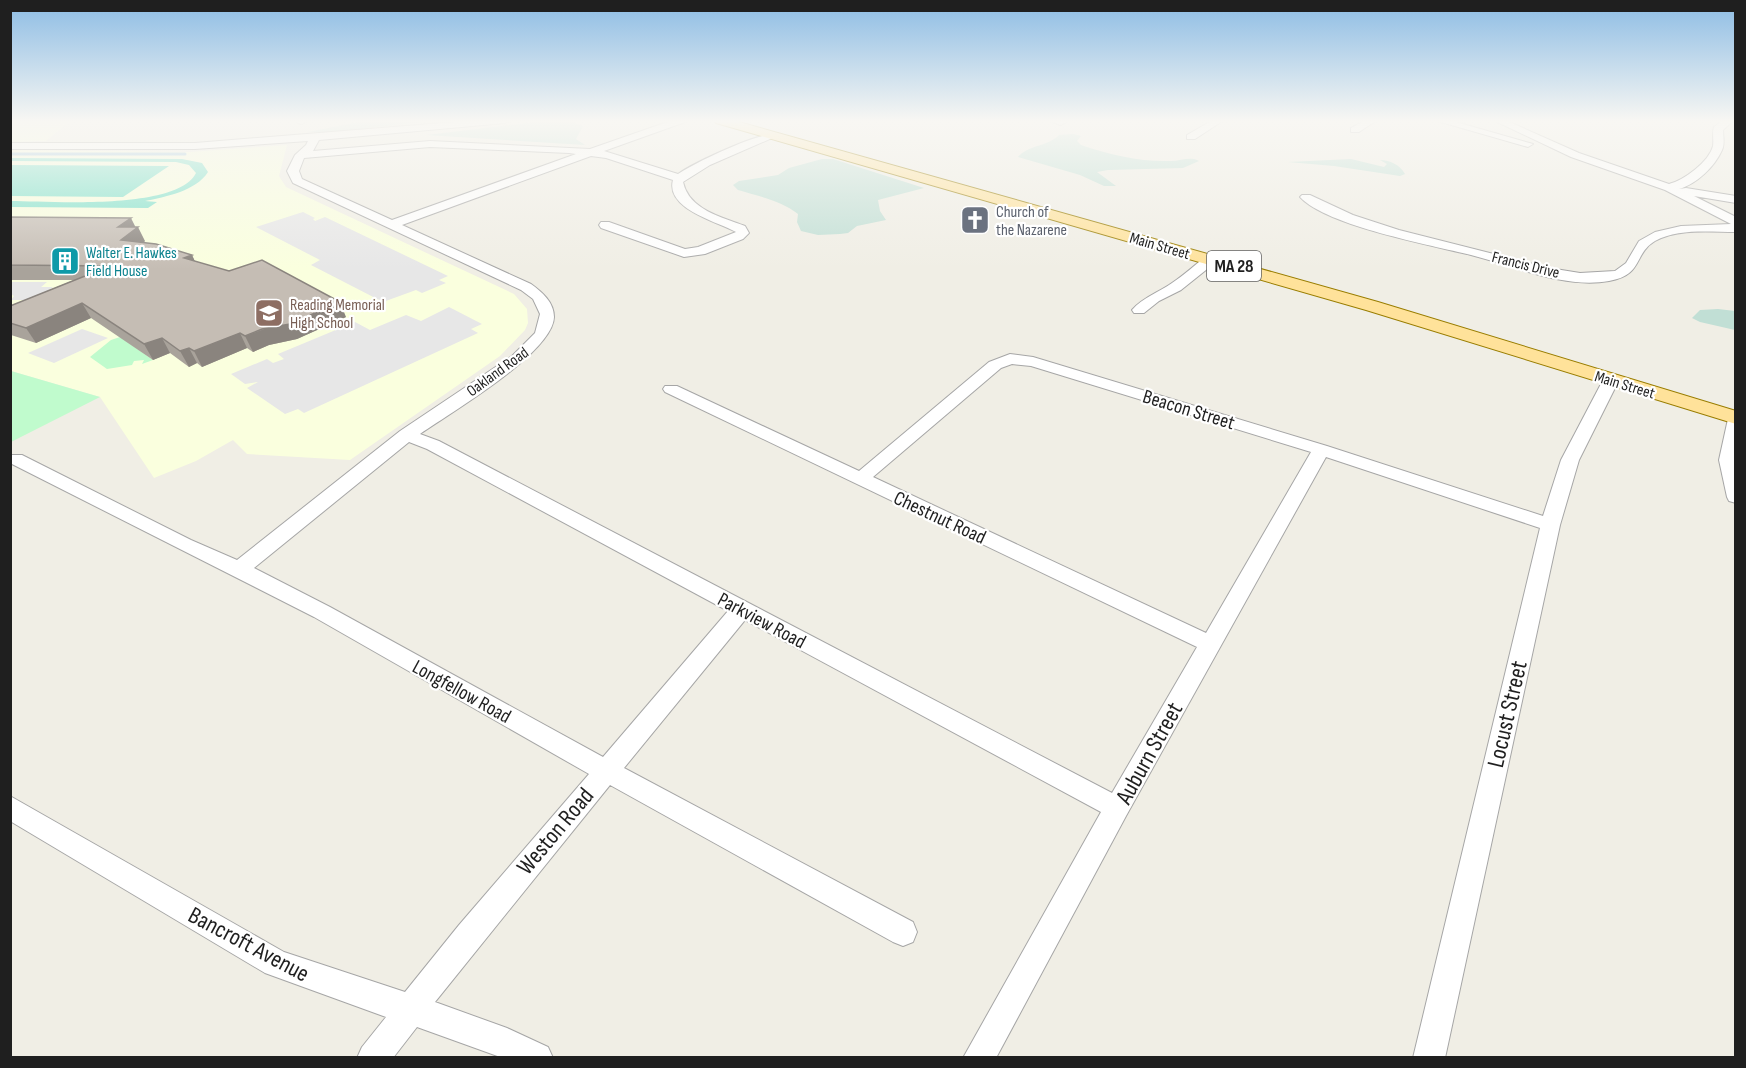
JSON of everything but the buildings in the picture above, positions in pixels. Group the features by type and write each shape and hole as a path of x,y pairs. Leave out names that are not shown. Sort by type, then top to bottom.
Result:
{"main road":[{"name":"Main Street","path":"896,170 1210,260 1736,419"}],"street":[{"name":"Oakland Road","path":"239,569 406,435 525,353 540,338 547,315 540,297 526,287 300,183 293,172 294,170"},
{"path":"391,225 542,170"},
{"path":"654,170 680,178"},
{"path":"605,225 678,252 690,253 742,234 741,229 685,201 678,188 680,178 693,170"},
{"path":"1615,170 1669,188 1733,200"},
{"path":"1669,188 1688,183 1700,170"},
{"path":"1669,188 1736,222"},
{"name":"Francis Drive","path":"1306,197 1340,214 1385,228 1546,270 1588,278 1611,276 1627,270 1645,242 1662,234 1736,228"},
{"path":"1696,202 1733,200"},
{"path":"1139,310 1176,287 1210,260"},
{"name":"Beacon Street","path":"860,479 998,363 1010,359 1034,362 1321,450 1550,525"},
{"name":"Locust Street","path":"1429,1058 1550,525 1570,460 1611,380"},
{"name":"Chestnut Road","path":"671,389 1210,644"},
{"path":"1736,419 1728,460 1729,475 1736,497"},
{"name":"Parkview Road","path":"406,435 433,445 1117,808"},
{"name":"Auburn Street","path":"979,1058 1117,808 1321,450"},
{"name":"Longfellow Road","path":"16,459 322,612 606,771 903,932"},
{"name":"Weston Road","path":"373,1058 606,771 742,609"},
{"name":"Bancroft Avenue","path":"10,807 275,963 339,987 412,1008 490,1035 537,1058"}],"shaded area":[{"name":"Reading Memorial High School","path":"10,170 281,170 279,176 286,187 514,294 527,309 528,323 525,330 500,356 350,460 247,454 233,440 196,461 154,478 100,397 11,371"},
{"path":"786,170 867,170 924,188 878,200 880,211 886,220 857,226 848,233 818,235 801,231 797,222 798,214 792,209 770,199 738,190 733,185 739,181 778,175"},
{"path":"1062,170 1114,170 1097,172 1116,186 1104,186"},
{"path":"1359,170 1402,170 1405,174 1400,176"},
{"path":"303,212 315,218 313,219 315,221 325,217 448,276 439,280 446,283 422,293 416,290 383,302 311,265 320,260 256,227"},
{"path":"11,282 47,282 41,287 53,287 35,300 11,300 14,296 11,294"},
{"path":"449,307 482,324 471,329 478,333 304,413 298,409 285,414 247,388 258,382 245,384 231,374 267,359 273,363 284,359 278,354 355,322 370,330 406,315 421,321"},
{"path":"1700,310 1735,311 1735,330 1692,318"},
{"path":"82,329 108,338 54,363 28,353"}],"green space":[{"path":"11,170 163,170 123,197 11,196"},
{"path":"193,170 207,170 208,172 203,179 188,188 145,201 157,202 148,208 11,207 11,201 81,202 139,199 184,185 196,173"},
{"path":"120,337 153,360 142,364 144,360 134,361 132,365 107,369 90,357 111,340"},
{"path":"11,371 100,397 11,442"}],"place":[{"name":"Church of the Nazarene","path":"975,220"},
{"name":"Walter E. Hawkes Field House","path":"65,261"},
{"name":"Reading Memorial High School","path":"269,313"}]}
